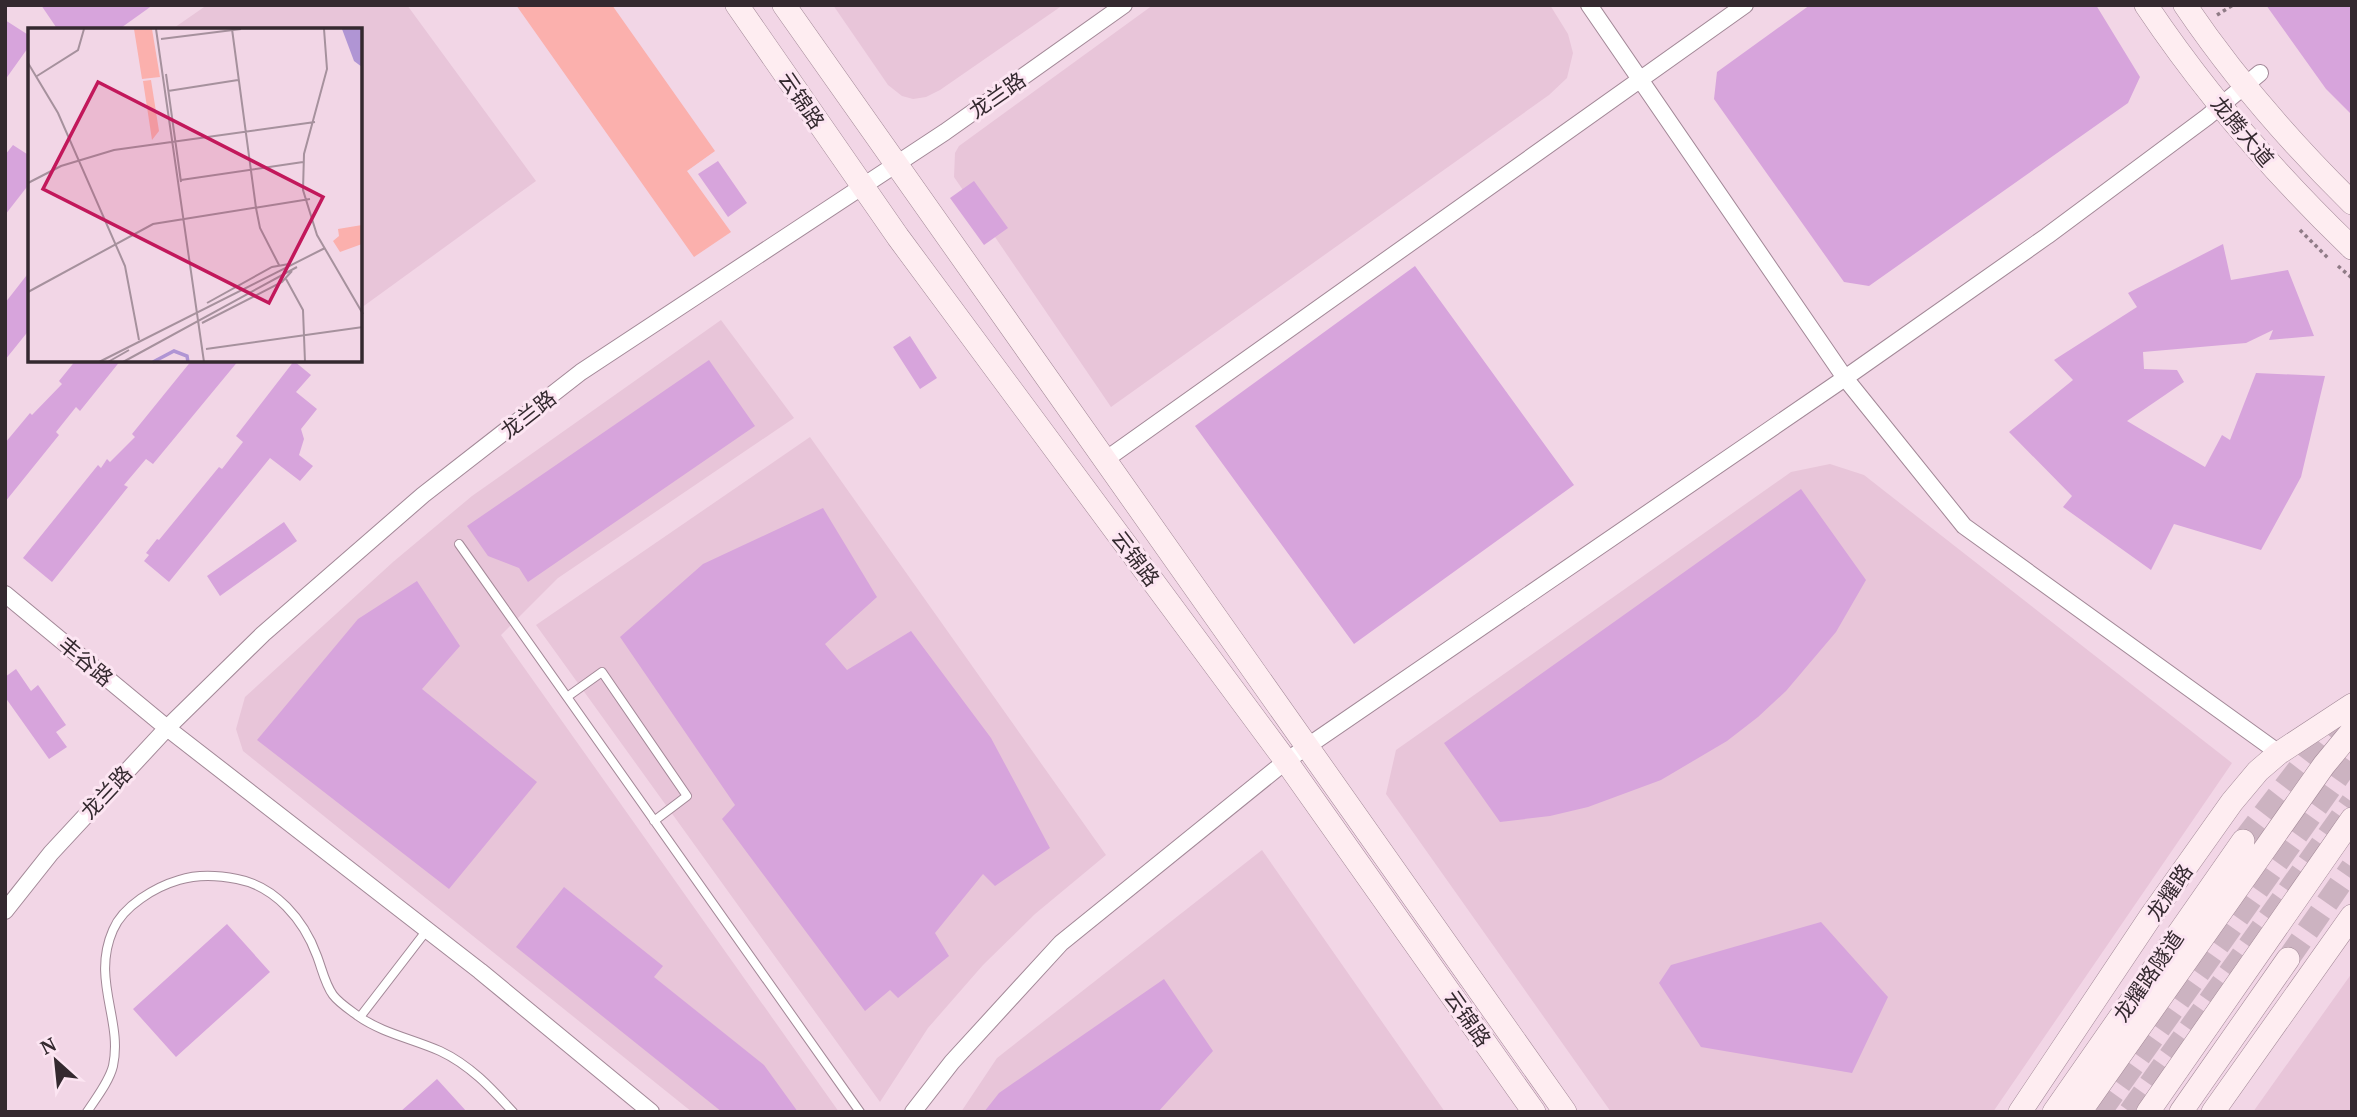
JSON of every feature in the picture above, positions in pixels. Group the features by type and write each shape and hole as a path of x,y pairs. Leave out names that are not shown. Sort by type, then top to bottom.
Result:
{"main road":[{"name":"云锦路","path":"737,5 863,187 1286,761 1534,1112"},
{"name":"云锦路","path":"785,5 895,165 1565,1112"},
{"name":"龙腾大道","path":"2146,5 2188,65 2283,178 2352,247"},
{"name":"龙腾大道","path":"2185,5 2253,79 2307,156 2352,202"},
{"name":"龙耀路","path":"2020,1112 2151,916 2232,802 2258,771 2279,752 2352,705"},
{"path":"2080,1112 2317,776 2352,731"},
{"path":"2148,1112 2352,819"},
{"name":"龙耀路隧道","path":"2054,1112 2244,841"},
{"path":"2213,1112 2352,916"},
{"path":"2181,1112 2288,959"}],"street":[{"name":"龙兰路","path":"5,911 51,853 167,728 263,634 433,487 581,372 863,187 1124,5"},
{"path":"1589,5 1845,378 1964,526 2279,752"},
{"path":"1105,460 1745,5"},
{"path":"913,1112 952,1062 1061,943 1286,761 1845,378 2047,236 2253,79"},
{"name":"丰谷路","path":"5,594 167,728 427,930 651,1112"}],"lane":[{"path":"459,544 860,1112"},
{"path":"566,697 602,672 688,796 654,821"},
{"path":"87,1112 113,1067 114,1049 104,952 114,926 137,901 163,885 191,876 219,875 251,882 276,896 305,932 334,996 360,1017 457,1060 479,1076 513,1112"},
{"path":"360,1017 427,930"}],"shaded area":[{"path":"207,5 407,5 536,181 362,307 362,28 174,28"},
{"path":"516,5 612,5 715,151 687,171 731,232 694,257"},
{"path":"833,5 1063,5 940,90 926,97 913,99 902,96 888,85"},
{"path":"1153,5 1550,5 1568,34 1573,53 1567,78 1549,95 1111,407 954,177 955,153 959,146"},
{"path":"721,320 794,418 558,578 501,635 839,1112 692,1112 243,751 236,729 245,697 393,562 472,496"},
{"path":"810,437 1106,855 1035,914 983,965 928,1028 880,1102 536,625"},
{"path":"1830,464 1864,475 2232,763 1993,1112 1611,1112 1386,794 1396,750 1791,472"},
{"path":"1262,850 1445,1112 961,1112 997,1058"},
{"path":"2352,973 2352,1112 2253,1112"}],"building":[{"path":"41,5 153,5 121,28 57,28"},
{"path":"1810,5 2096,5 2140,77 2128,103 1869,286 1844,282 1714,99 1717,72"},
{"path":"2266,5 2352,5 2352,115 2326,89"},
{"path":"5,20 28,35 28,48 5,80"},
{"path":"13,145 28,155 28,186 5,215 5,155"},
{"path":"718,161 747,203 728,217 698,174"},
{"path":"974,181 1008,228 984,245 950,198"},
{"path":"2223,244 2231,280 2288,270 2314,336 2269,340 2273,330 2246,343 2143,352 2144,369 2177,370 2184,382 2127,421 2205,467 2222,435 2230,440 2256,373 2325,376 2301,477 2261,550 2174,524 2151,570 2063,507 2072,496 2009,432 2073,380 2054,360 2137,307 2128,293"},
{"path":"1415,266 1574,485 1354,644 1195,426"},
{"path":"28,274 28,331 5,360 5,303"},
{"path":"910,336 937,378 920,389 893,347"},
{"path":"709,360 755,426 528,582 519,568 488,556 467,526"},
{"path":"74,362 119,362 80,411 76,407 56,432 59,435 5,502 5,443 30,413 32,415 62,384 59,381"},
{"path":"190,362 237,362 153,464 146,459 124,485 128,487 52,582 23,558 98,465 101,468 107,459 110,462 135,437 132,434"},
{"path":"293,362 311,375 296,392 317,409 301,429 304,439 299,455 313,466 300,481 270,458 169,582 144,561 149,555 146,553 243,442 236,436"},
{"path":"1801,489 1866,580 1836,632 1786,691 1727,741 1661,780 1588,807 1550,816 1500,822 1444,743"},
{"path":"823,508 877,597 825,644 847,670 911,631 991,738 1050,848 995,886 983,874 935,933 949,956 898,998 890,990 865,1011 722,819 735,805 620,637 703,564"},
{"path":"284,522 297,541 220,596 207,576"},
{"path":"417,581 460,646 422,689 537,782 449,889 257,740 358,619"},
{"path":"16,669 31,691 38,685 66,725 56,732 67,747 49,759 5,697 5,677"},
{"path":"564,887 663,966 654,977 764,1065 798,1112 722,1112 516,947"},
{"path":"1821,922 1888,997 1852,1073 1701,1047 1659,983 1671,965"},
{"path":"227,924 270,972 176,1057 133,1009"},
{"path":"1164,979 1213,1051 1158,1112 984,1112 999,1093"},
{"path":"437,1079 467,1112 400,1112"}],"tunnel":[{"path":"2243,841 2338,718"},
{"path":"2100,1112 2352,757"},
{"path":"2130,1112 2352,802"},
{"path":"2288,959 2352,867"}]}
